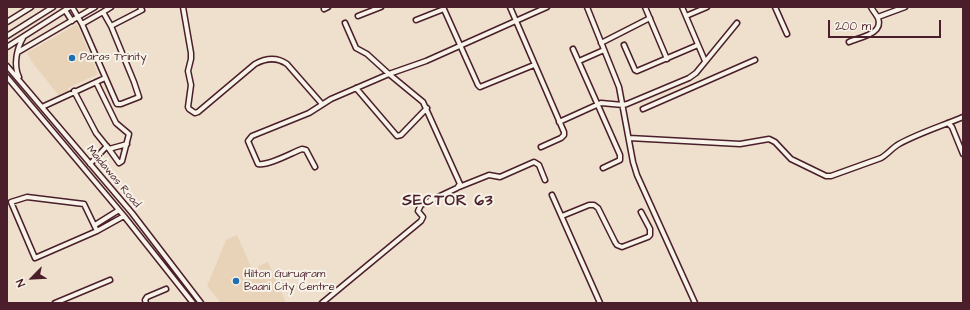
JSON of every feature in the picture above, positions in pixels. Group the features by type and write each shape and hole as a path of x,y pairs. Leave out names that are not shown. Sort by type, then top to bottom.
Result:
{"street":[{"path":"7,22 31,7"},
{"path":"7,36 53,7"},
{"path":"7,47 71,7 82,24 117,104 121,104 139,97 111,26 103,12"},
{"path":"18,52 95,7"},
{"path":"82,24 111,7"},
{"path":"111,26 142,10 140,7"},
{"path":"183,7 192,53 188,71 191,85 188,106 193,113 197,113 255,64 264,59 280,60 287,64 322,104"},
{"path":"510,7 564,132 563,136 541,147"},
{"path":"315,167 306,150 302,149 269,163 260,165 258,164 248,141 252,136 309,113 327,101 356,88 460,47 547,7"},
{"path":"587,7 619,87 633,162 637,175 694,303"},
{"path":"645,7 667,59"},
{"path":"682,7 705,61"},
{"path":"686,16 707,7"},
{"path":"775,7 788,34"},
{"path":"849,42 876,31 879,26 878,18 871,7"},
{"path":"878,18 905,7"},
{"path":"358,16 378,8"},
{"path":"416,20 443,8 480,87 534,65"},
{"path":"65,10 72,21"},
{"path":"601,43 650,18"},
{"path":"345,23 356,48 367,54 420,99 427,108 459,181 460,184 458,187"},
{"path":"559,122 599,104 604,103 623,105 693,76 736,23"},
{"path":"7,31 17,30"},
{"path":"22,84 17,73 18,52 24,37"},
{"path":"624,45 634,70 636,71 698,45"},
{"path":"574,49 621,158 603,168"},
{"path":"579,60 604,50"},
{"path":"643,109 755,60"},
{"name":"Maidawas Road","path":"7,66 132,214 201,303"},
{"name":"Maidawas Road","path":"7,77 124,216 192,302"},
{"path":"42,108 56,102 74,91 105,78"},
{"path":"7,82 16,87"},
{"path":"74,91 96,133 120,163 122,161 129,134 116,123 96,82"},
{"path":"356,88 397,136 401,135 427,108"},
{"path":"657,92 661,101"},
{"path":"629,138 740,144 769,139 775,142 791,159 826,176 831,176 881,158 897,145 963,117"},
{"path":"948,123 952,127 963,154"},
{"path":"90,164 108,147 127,144"},
{"path":"322,303 421,221 423,218 418,211 421,205 458,187 489,175 500,177 534,162 539,165 546,180"},
{"path":"552,195 600,303"},
{"path":"97,231 84,204 27,197 11,202 35,258 97,231 124,216"},
{"path":"562,216 594,204 598,208 615,242 617,245 622,247 650,235 650,229 642,212"},
{"path":"94,225 119,210"},
{"path":"56,303 110,280"},
{"path":"146,303 145,300 147,297 166,290"},
{"path":"192,302 196,296"}],"shaded area":[{"path":"77,24 98,74 68,88 69,92 60,97 32,62 27,53"},
{"path":"237,235 252,269 268,262 286,303 221,303 207,286 226,240"}],"place":[{"name":"Paras Trinity","path":"72,58"},
{"name":"Hilton Gurugram Baani City Centre","path":"236,281"}],"district":[{"name":"SECTOR 63","path":"448,202"}]}
